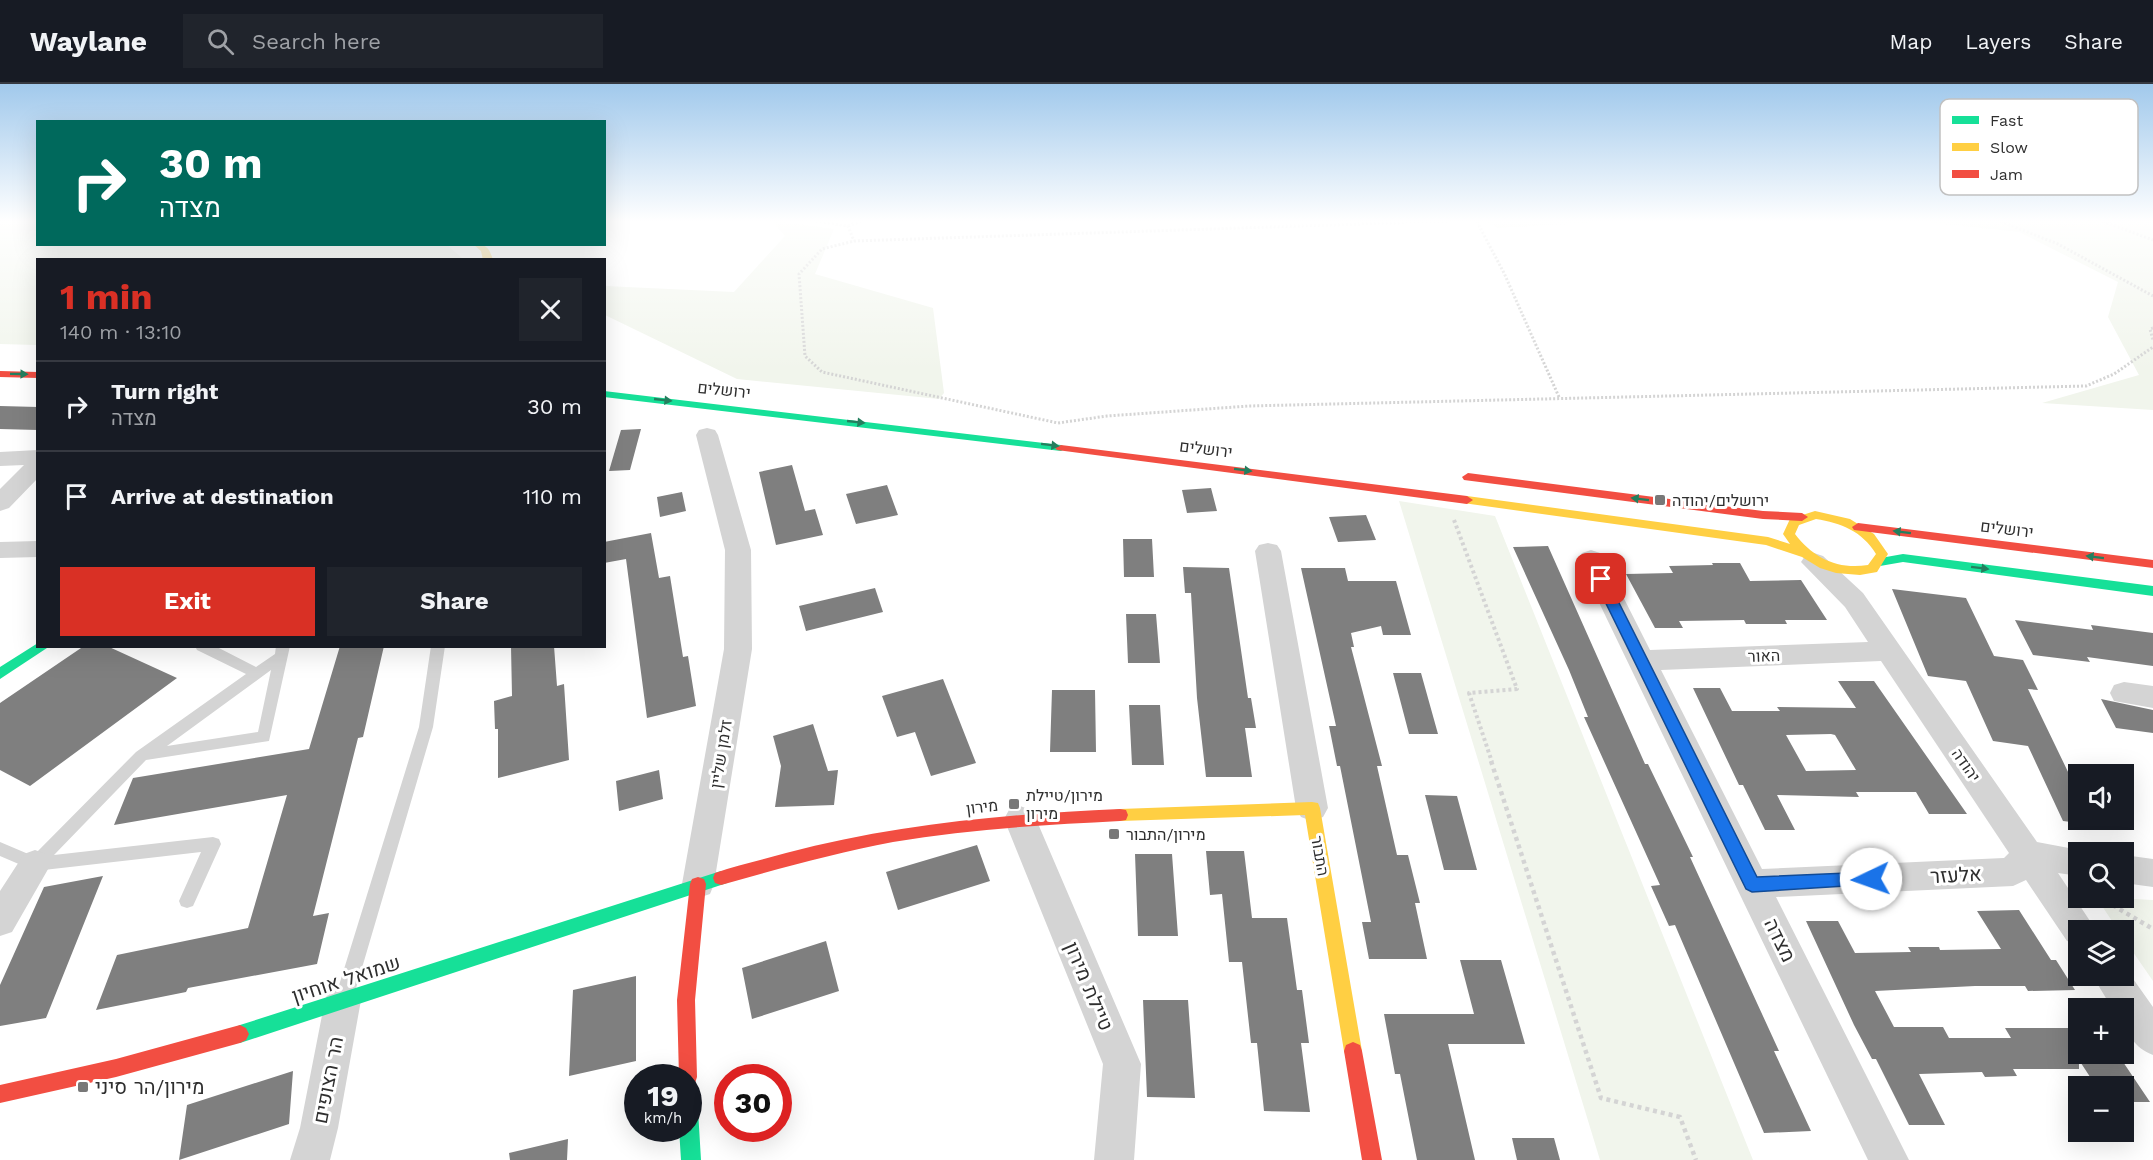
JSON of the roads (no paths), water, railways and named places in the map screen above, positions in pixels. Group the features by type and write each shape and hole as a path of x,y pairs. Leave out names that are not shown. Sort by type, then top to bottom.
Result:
{"street":[{"path":"0,374 36,375"},
{"name":"ירושלים","path":"606,394 965,434 1446,496 1768,541 1830,568 1871,567"},
{"name":"זלמן שליין","path":"688,1064 686,1000 698,884 738,649 738,550 707,435"},
{"path":"0,459 36,457"},
{"path":"0,503 36,466"},
{"path":"1458,475 1763,515 1829,516 1858,527 1878,544 1882,554 1871,567 1854,600"},
{"path":"1802,517 1793,521 1788,527 1788,536 1792,544 1808,558"},
{"name":"ירושלים","path":"1858,527 2153,564"},
{"path":"0,550 36,549"},
{"name":"התבור","path":"1268,551 1372,1160"},
{"name":"יהודה","path":"1808,558 1854,600 2072,920"},
{"path":"1871,567 1903,558 2153,591"},
{"name":"מצדה","path":"1591,559 1889,1160"},
{"path":"0,674 40,648"},
{"name":"האור","path":"1641,661 1887,651"},
{"path":"2124,693 2153,697"},
{"name":"מירון","path":"698,884 832,848 916,832 1020,819 1312,808"},
{"name":"טיילת מירון","path":"1020,819 1122,1064 1114,1160"},
{"path":"2027,854 2068,860"},
{"name":"אלעזר","path":"1752,884 2013,872 2027,854"},
{"path":"0,921 35,864"},
{"path":"2134,870 2153,873"},
{"name":"שמואל אוחיון","path":"0,1094 116,1068 241,1034 698,884"},
{"path":"2118,986 2153,1038"},
{"name":"הר הצופים","path":"310,1160 319,1128 343,1000"},
{"path":"690,1142 691,1160"}],"lane":[{"path":"206,648 257,673"},
{"path":"343,1000 426,727 438,648"},
{"path":"35,864 141,756 257,673 282,651"},
{"path":"141,756 264,737 282,651"},
{"path":"0,849 35,864 213,844 187,901"}],"place":[{"name":"ירושלים/יהודה","path":"1660,500"},
{"name":"מירון/טיילת מירון","path":"1014,804"},
{"name":"מירון/התבור","path":"1114,834"},
{"name":"מירון/הר סיני","path":"83,1087"}]}
